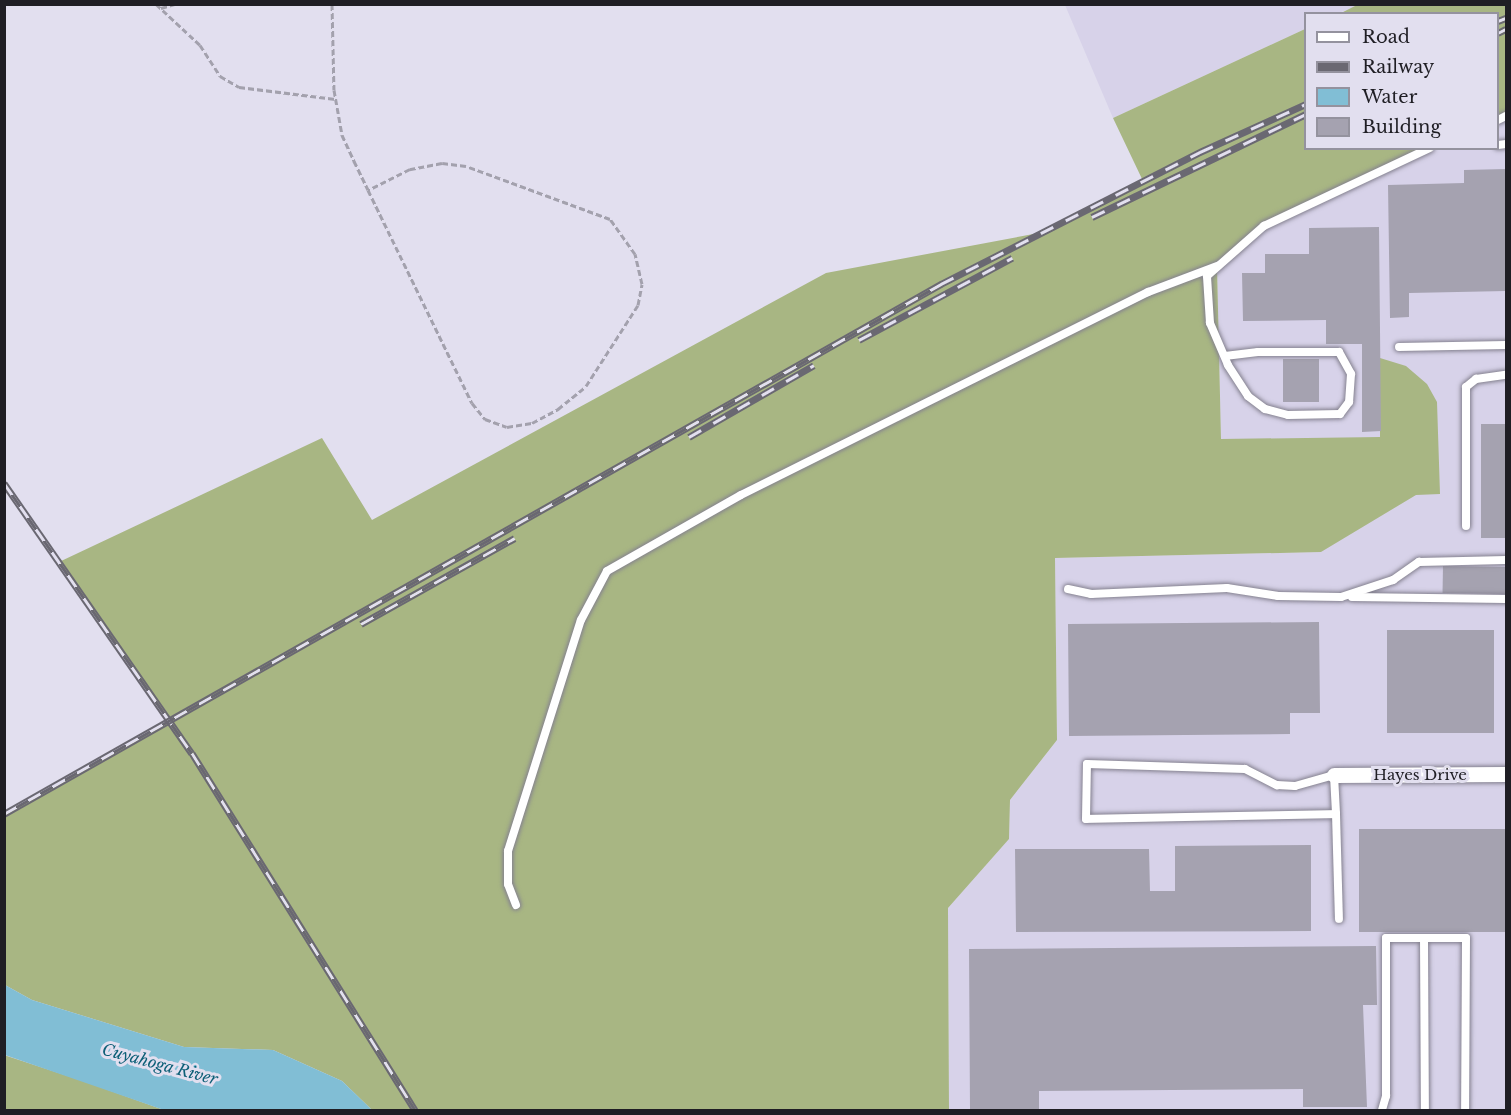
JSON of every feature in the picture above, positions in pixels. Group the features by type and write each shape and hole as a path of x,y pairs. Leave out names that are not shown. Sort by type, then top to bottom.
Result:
{"street":[{"name":"Hayes Drive","path":"1334,775 1506,774"}],"lane":[{"path":"1225,356 1258,352 1339,352 1350,374 1348,402 1340,414 1313,417 1265,409 1248,396 1225,356 1207,304 1207,276 1264,226 1426,150"},
{"path":"516,906 508,884 508,851 581,620 607,571 741,495 1148,292 1217,266"},
{"path":"1399,347 1506,345"},
{"path":"1466,526 1466,387 1476,379 1506,375"},
{"path":"1341,597 1393,580 1419,562 1506,560"},
{"path":"1068,589 1091,594 1227,588 1278,596 1506,599"},
{"path":"1336,814 1086,819 1087,764 1245,768 1277,785 1295,786 1334,775 1336,814 1339,919"},
{"path":"1382,1110 1386,1096 1386,938 1466,938 1465,1110"},
{"path":"1424,938 1425,1110"}],"path":[{"path":"156,4 200,45 220,76 239,87 336,99"},
{"path":"160,8 175,4"},
{"path":"332,4 336,99 342,135 368,190 472,403 485,419 507,427 532,423 558,409 586,386 638,305 642,284 635,254 610,219 466,166 442,163 410,170 368,190"}],"shaded area":[{"path":"1065,5 1359,5 1342,12 1304,12 1304,29 1113,118"},
{"path":"1506,116 1506,1110 946,1110 949,1108 948,908 1009,839 1010,800 1057,740 1055,558 1321,552 1417,437 1221,440 1217,266 1264,226 1428,150 1499,150 1499,120"}],"green space":[{"path":"1359,4 1506,5 1506,116 1499,120 1499,12 1343,12"},
{"path":"1304,29 1304,150 1428,150 1264,226 1217,266 1221,439 1380,437 1380,358 1406,366 1427,384 1437,402 1440,494 1416,495 1321,552 1055,558 1057,740 1010,800 1009,839 948,908 949,1109 372,1110 342,1081 273,1050 184,1047 32,1000 5,985 4,814 170,721 59,562 322,438 372,520 826,273 1044,232 1143,181 1113,118"},
{"path":"4,1055 83,1081 164,1110 5,1110"}],"water":[{"name":"Cuyahoga River","path":"5,985 32,1000 184,1047 273,1050 342,1081 372,1110 164,1110 5,1055"}],"building":[{"path":"1506,169 1506,291 1409,293 1409,317 1390,318 1388,185 1464,183 1464,170"},
{"path":"1379,227 1381,431 1362,432 1362,344 1326,344 1326,320 1243,321 1242,273 1265,273 1265,254 1309,254 1309,228"},
{"path":"1283,359 1319,359 1319,402 1283,402"},
{"path":"1481,424 1506,424 1506,538 1481,538"},
{"path":"1443,566 1506,567 1506,594 1443,593"},
{"path":"1319,622 1320,713 1290,713 1290,734 1069,736 1068,624"},
{"path":"1387,630 1494,630 1494,733 1387,733"},
{"path":"1359,829 1506,829 1506,932 1359,932"},
{"path":"1311,845 1311,931 1016,932 1015,849 1149,849 1150,891 1175,891 1175,846"},
{"path":"1376,946 1377,1005 1363,1005 1367,1107 1303,1107 1303,1089 1039,1091 1039,1110 970,1110 969,949"}],"railway":[{"path":"1499,21 1506,18"},
{"path":"1499,32 1506,29"},
{"path":"4,814 941,284 1200,152 1304,105"},
{"path":"1092,217 1304,115"},
{"path":"859,340 1012,258"},
{"path":"689,437 814,365"},
{"path":"4,483 192,753 415,1110"},
{"path":"361,624 515,538"}]}
